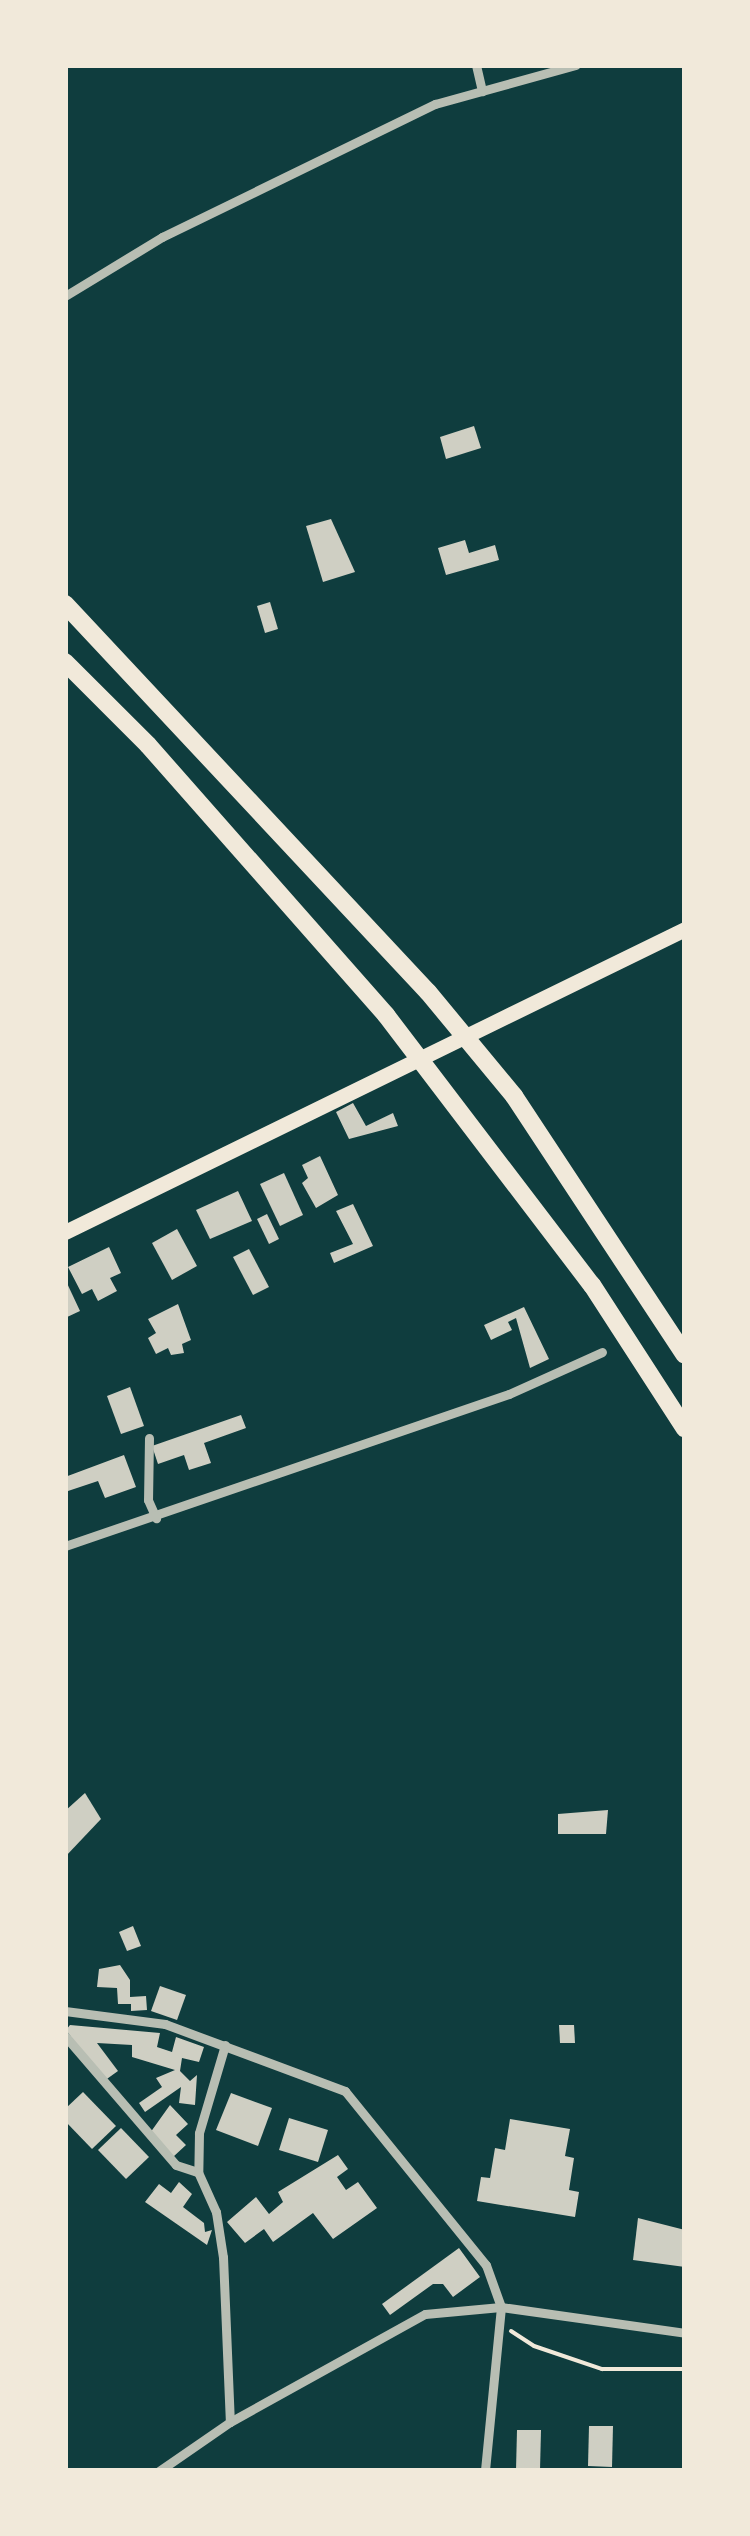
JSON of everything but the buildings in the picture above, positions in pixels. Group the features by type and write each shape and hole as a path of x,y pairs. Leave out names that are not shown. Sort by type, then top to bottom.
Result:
{"highway":[{"path":"65,604 428,992 514,1096 685,1355"},
{"path":"65,662 148,745 386,1014 473,1123 592,1285 685,1428"}],"main road":[{"path":"65,1232 685,929"}],"street":[{"path":"476,65 482,91"},
{"path":"65,296 179,229 435,104 576,65"},
{"path":"65,1546 509,1394 602,1352"},
{"path":"150,1438 148,1500 156,1518"},
{"path":"65,2011 165,2024 345,2091 486,2265 501,2306 485,2471"},
{"path":"65,2036 176,2165 198,2172"},
{"path":"225,2044 199,2133 198,2172 216,2212 223,2256 230,2422"},
{"path":"159,2471 230,2422 424,2314 501,2306 685,2334"}],"path":[{"path":"508,2322 527,2343 594,2368 685,2369"}]}
